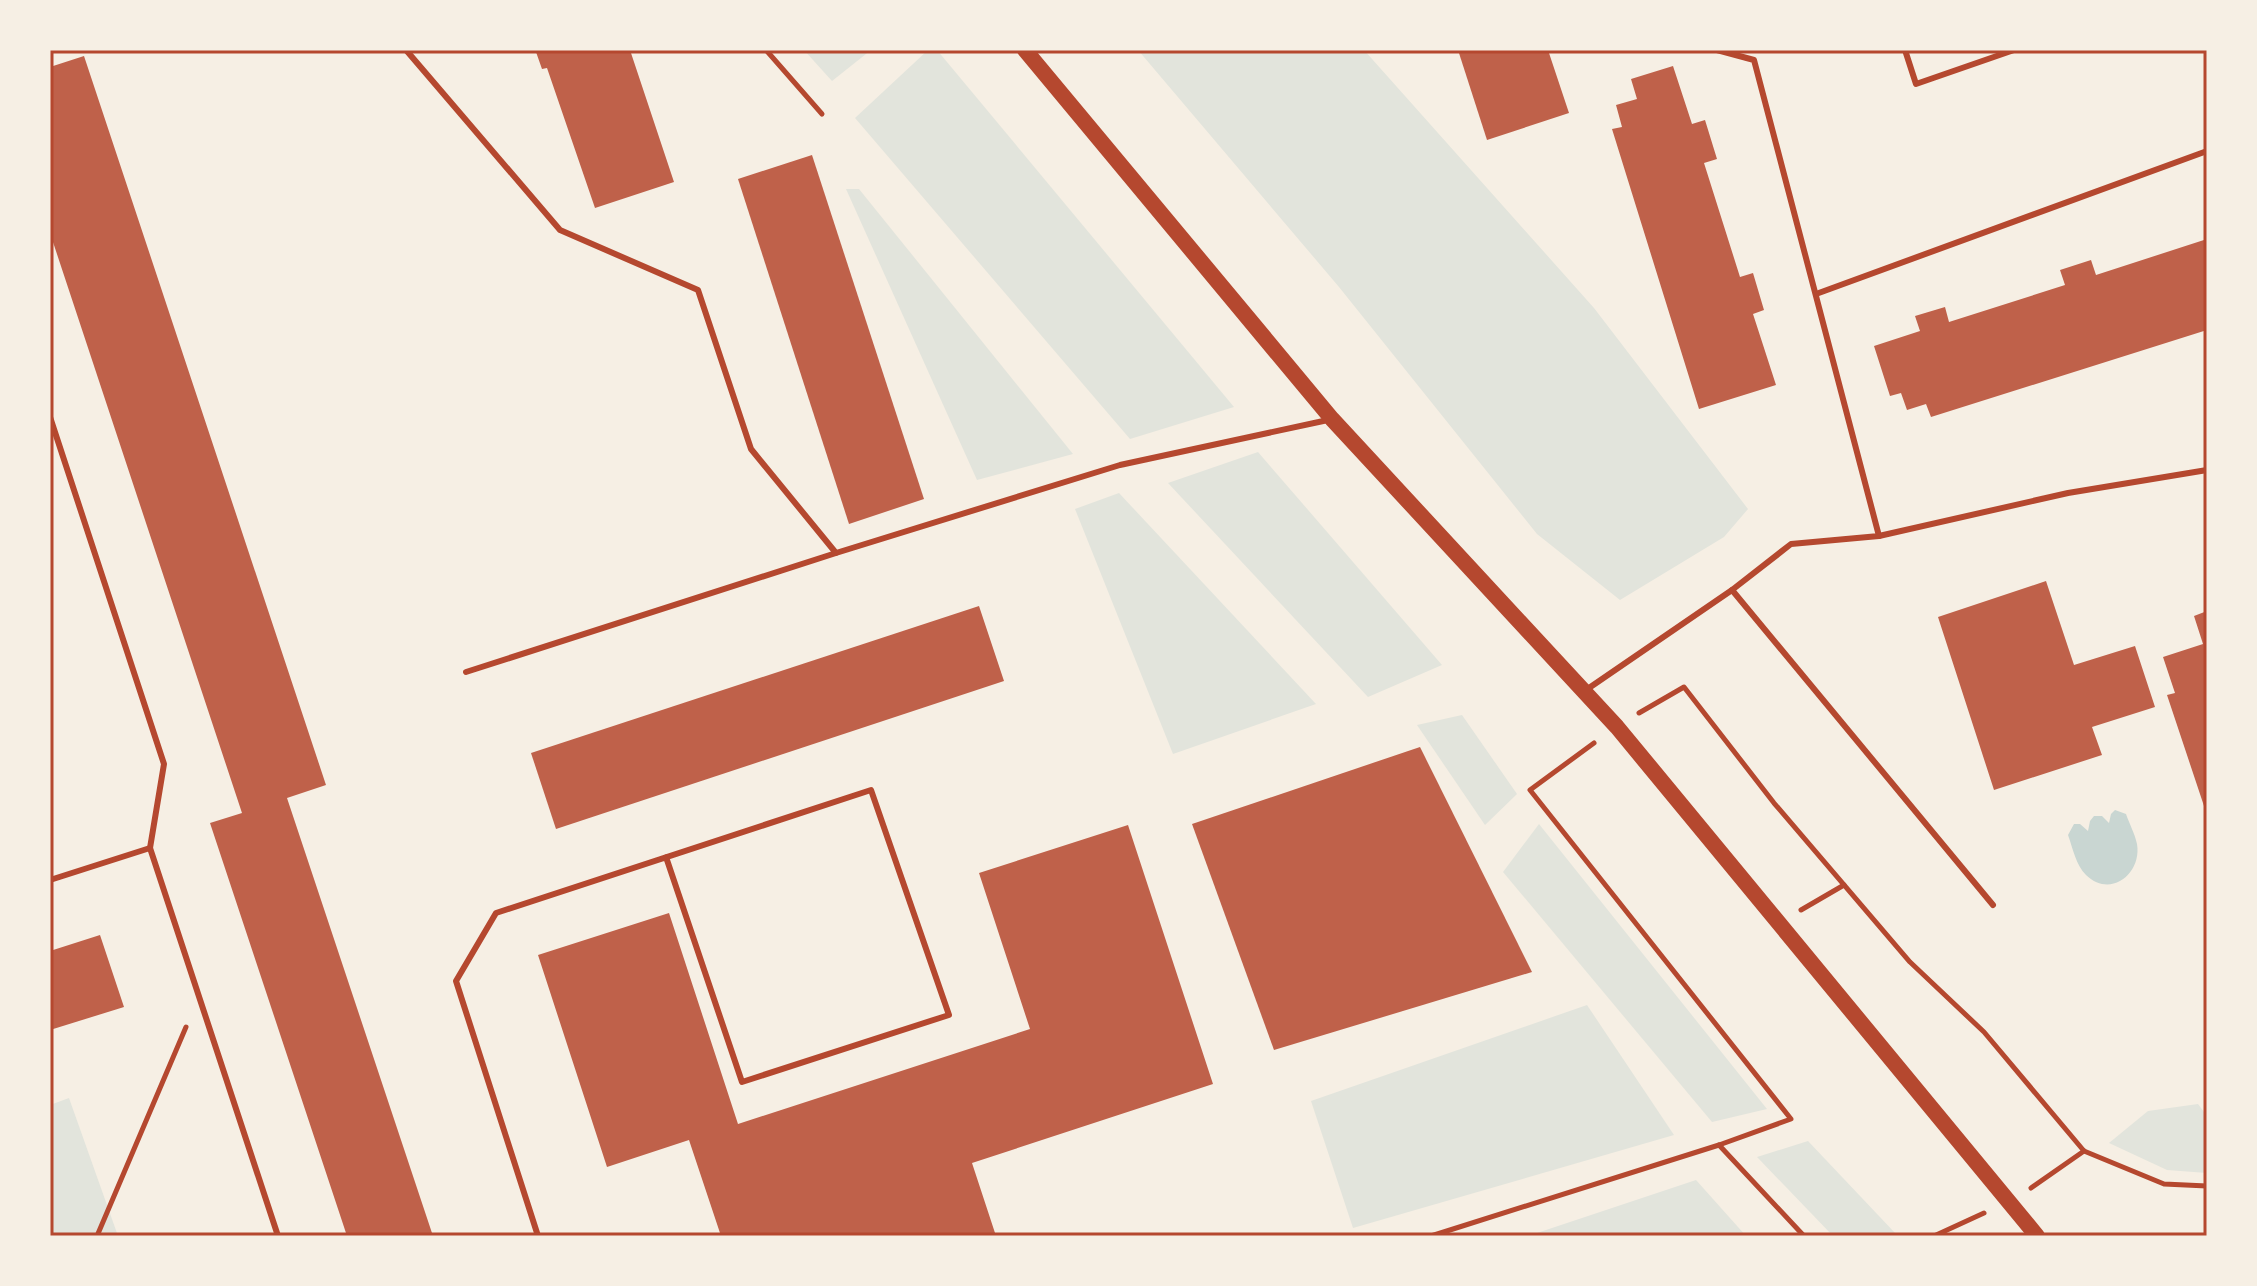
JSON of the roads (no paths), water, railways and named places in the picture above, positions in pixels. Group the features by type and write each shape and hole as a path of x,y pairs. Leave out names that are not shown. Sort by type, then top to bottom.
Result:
{"main road":[{"path":"1025,50 1332,419 1586,690 2037,1236"}],"lane":[{"path":"406,50 560,230 698,290 751,449 836,553"},
{"path":"1717,50 1754,60 1879,536"},
{"path":"1905,50 1916,84 2014,50"},
{"path":"1816,294 2207,151"},
{"path":"50,417 164,764 150,848 278,1236"},
{"path":"466,672 1120,465 1332,419"},
{"path":"1586,690 1732,590 1791,544 1879,536 2068,493 2207,470"},
{"path":"1732,590 1993,905"},
{"path":"538,1236 456,981 496,913 666,857 871,790 949,1015 742,1082 666,857"},
{"path":"50,880 150,848"}]}
